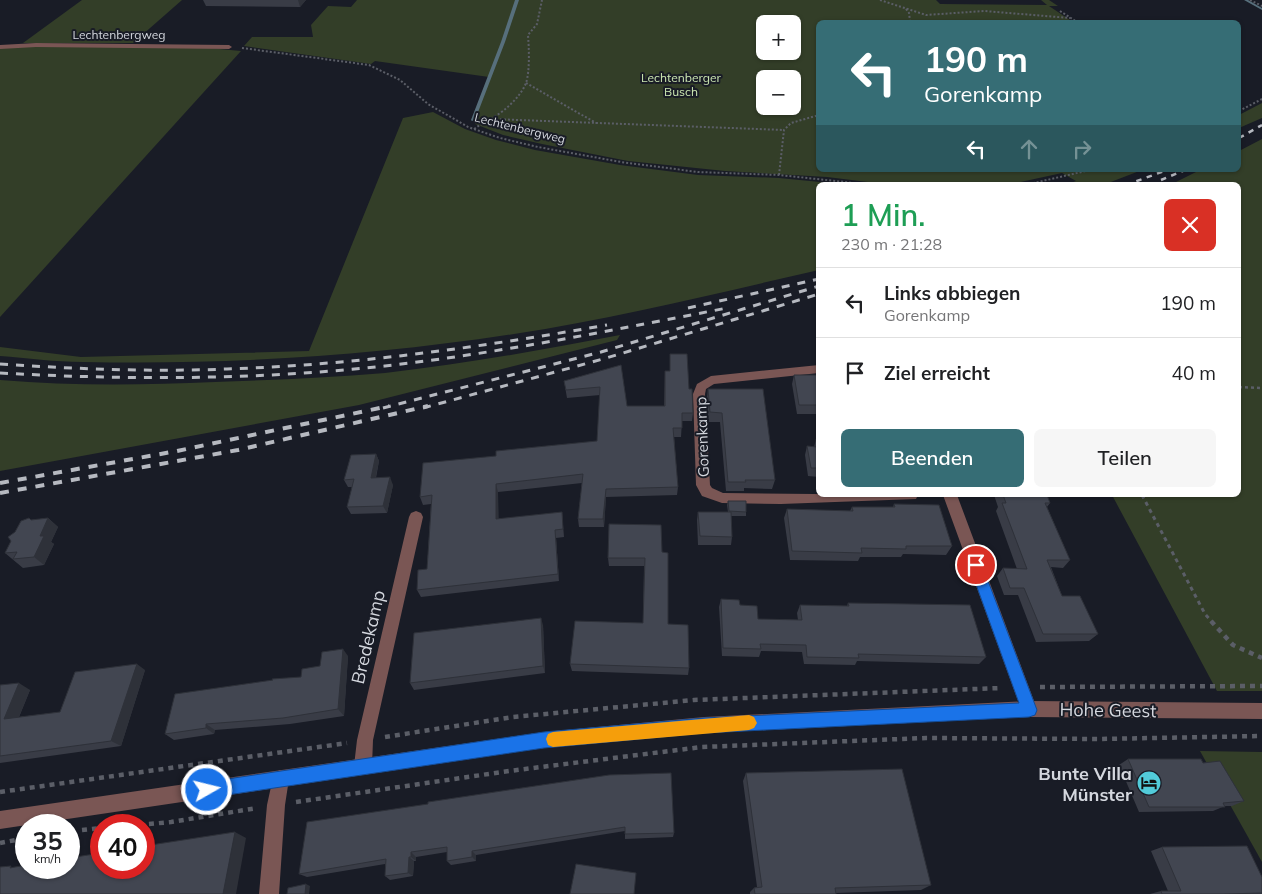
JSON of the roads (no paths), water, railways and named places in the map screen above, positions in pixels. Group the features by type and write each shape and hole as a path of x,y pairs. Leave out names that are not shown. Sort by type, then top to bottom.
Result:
{"street":[{"name":"Lechtenbergweg","path":"0,47 36,45 229,47"},
{"name":"Gorenkamp","path":"816,369 711,380 701,387 699,394 703,484 707,492 722,498 781,500 859,497"},
{"path":"951,497 1029,710"},
{"name":"Bredekamp","path":"363,766 365,740 416,517"},
{"name":"Hohe Geest","path":"0,820 544,740 704,725 1029,710 1262,712"},
{"path":"269,894 276,805 280,779"}],"waterway":[{"path":"473,120 517,0"},
{"path":"1246,0 1262,9"}],"railway":[{"path":"1241,137 1262,125"},
{"path":"1134,182 1162,172"},
{"path":"1161,180 1180,172"},
{"path":"688,308 816,280"},
{"path":"383,408 601,352 816,287"},
{"path":"423,408 603,359 816,295"},
{"path":"0,373 144,378 241,376 337,371 428,361 514,348 727,308"},
{"path":"0,364 142,370 199,370 323,364 418,354 607,325"},
{"path":"0,483 177,451 389,406"},
{"path":"0,493 238,450 428,406"}],"place":[{"name":"Bunte Villa Münster","path":"1149,783"}],"park label":[{"name":"Lechtenberger Busch","path":"681,84"}]}
